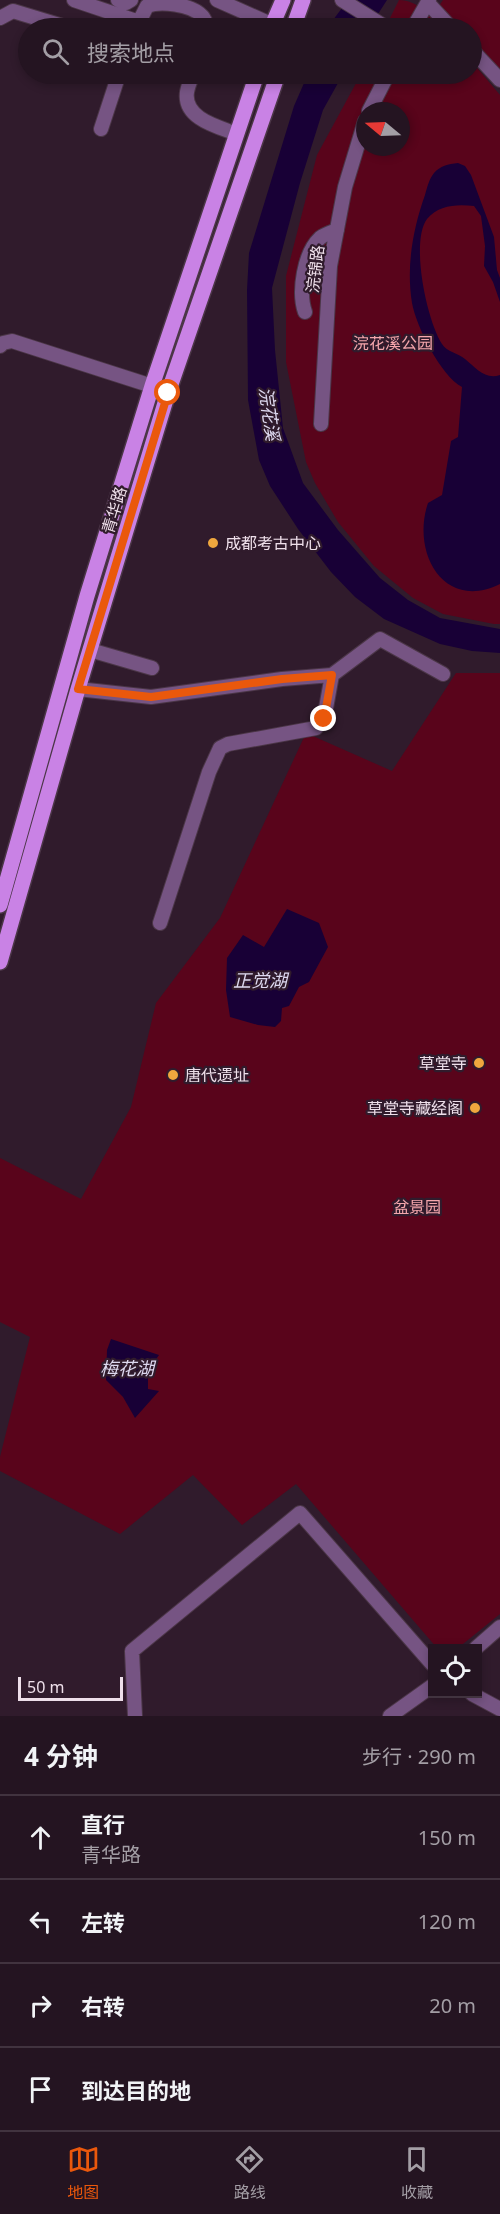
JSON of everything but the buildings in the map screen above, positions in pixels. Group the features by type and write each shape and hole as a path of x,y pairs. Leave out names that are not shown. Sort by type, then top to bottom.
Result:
{"main road":[{"path":"276,18 283,0"},
{"path":"297,18 303,0"},
{"name":"青华路","path":"0,905 5,864 87,596 152,386 254,84"},
{"name":"青华路","path":"0,963 78,689 168,393 275,84"}],"street":[{"path":"74,0 119,18"},
{"path":"118,0 126,3 131,0"},
{"path":"217,0 254,18"},
{"path":"342,0 371,18"},
{"path":"141,18 147,6 158,2 195,10 204,18"},
{"path":"419,18 428,2 442,18"},
{"path":"0,18 13,11 36,18"},
{"path":"482,61 500,80"},
{"path":"100,129 116,84"},
{"path":"190,84 187,94 191,109 199,118 237,134"},
{"path":"374,102 383,84"},
{"name":"浣锦路","path":"321,424 330,266 345,187 356,151"},
{"path":"305,312 301,301 306,265 313,247 321,237 337,230"},
{"path":"0,346 12,341 152,386"},
{"path":"78,689 151,697 282,679 332,675 380,639 443,674"},
{"path":"90,650 152,668"},
{"path":"160,923 209,772 220,748 228,744 316,728 324,719 332,675"},
{"path":"135,1716 132,1651 300,1513 428,1659"},
{"path":"481,1644 500,1627"},
{"path":"390,1716 428,1689"},
{"path":"480,1698 500,1709"}],"green space":[{"path":"399,0 418,6 432,18 390,18"},
{"path":"443,0 500,0 500,71 482,51 482,18 450,18 439,6"},
{"name":"浣花溪公园","path":"482,74 500,95 500,624 443,614 413,598 374,566 338,522 315,483 306,462 286,362 286,276 317,155 356,84 482,84"},
{"name":"盆景园","path":"456,673 500,673 500,1614 463,1644 434,1644 296,1484 242,1525 193,1475 120,1534 0,1471 0,1457 30,1337 0,1322 0,1158 81,1199 131,1107 156,1003 220,918 306,733 392,771"}],"water":[{"path":"348,0 387,0 375,18 334,18"},
{"name":"浣花溪","path":"304,84 337,84 323,110 300,183 272,288 275,350 283,428 303,483 338,530 380,578 408,600 440,618 500,629 500,653 472,651 440,644 384,619 355,597 331,572 298,529 270,486 259,460 248,400 249,253 294,106"},
{"path":"458,163 465,166 471,175 494,237 497,270 500,278 500,302 484,266 485,246 481,216 474,206 461,205 442,208 431,214 422,230 420,263 426,300 436,333 442,344 485,375 500,375 500,584 480,591 463,590 448,584 437,573 424,541 424,522 428,503 442,495 451,441 458,437 462,387 438,362 424,337 414,313 410,289 410,262 414,234 428,184 432,175 439,169"},
{"name":"正觉湖","path":"287,909 319,923 328,947 309,982 299,987 289,1006 282,1008 281,1021 275,1027 230,1017 226,990 227,958 243,935 264,947"},
{"name":"梅花湖","path":"111,1339 159,1355 148,1371 148,1389 159,1391 135,1418 123,1397 106,1380 107,1350"}],"place":[{"name":"成都考古中心","path":"213,543"},
{"name":"草堂寺","path":"479,1063"},
{"name":"唐代遗址","path":"173,1075"},
{"name":"草堂寺藏经阁","path":"475,1108"}],"route":[{"path":"168,393 78,689 151,697 282,679 332,675 324,719"}]}
